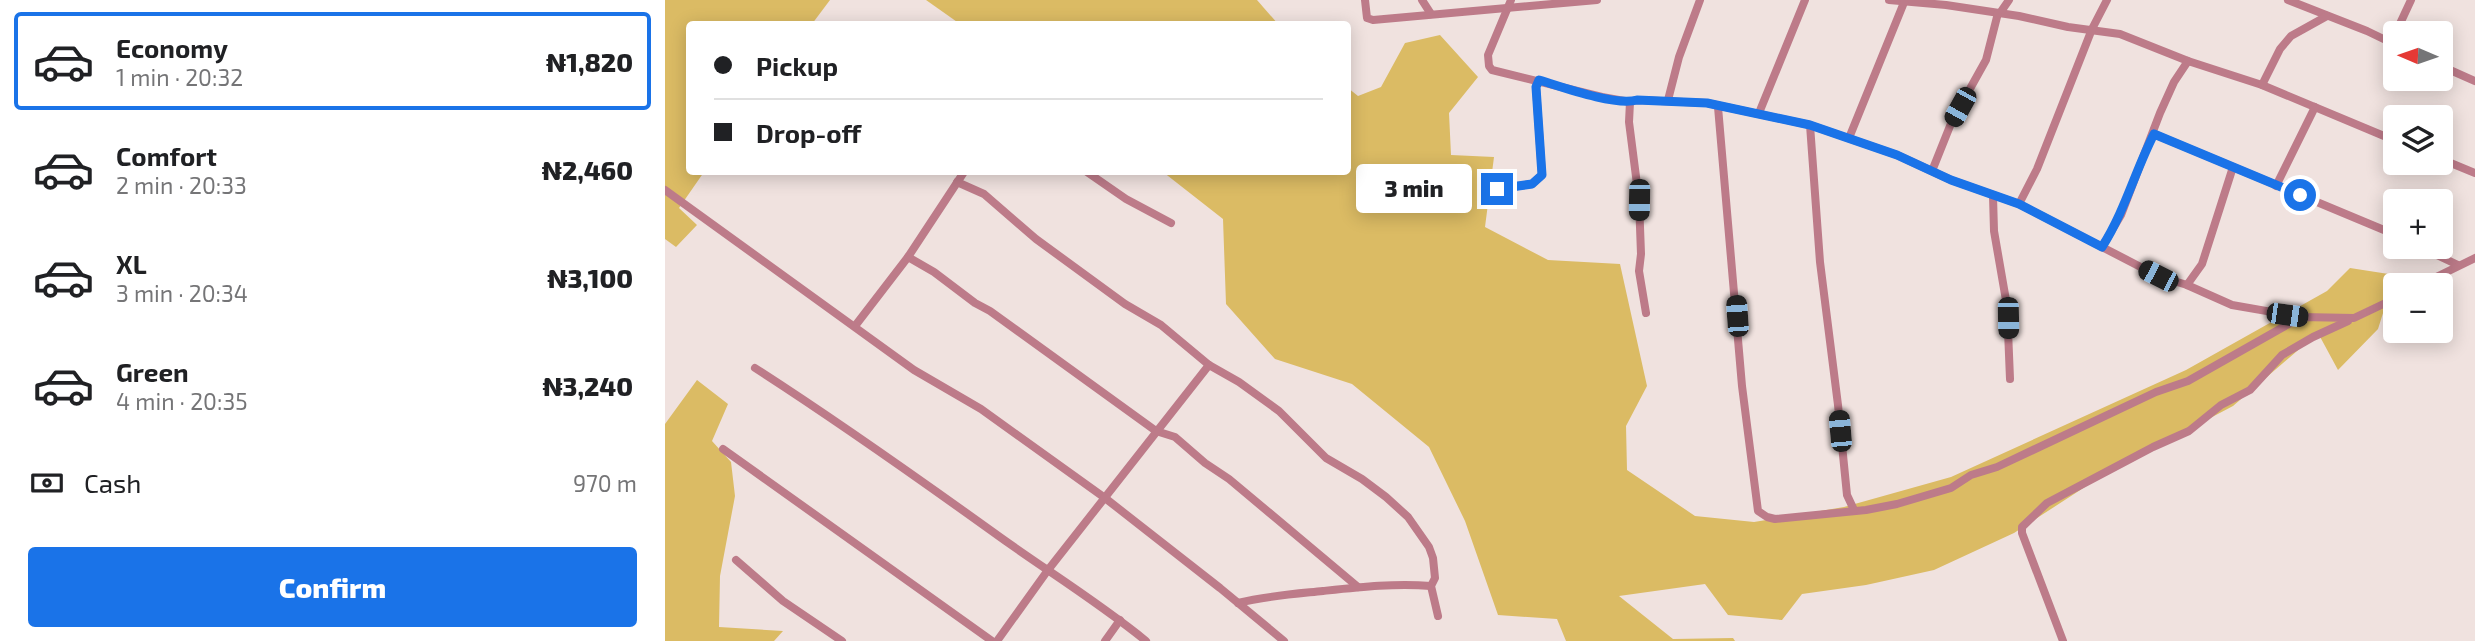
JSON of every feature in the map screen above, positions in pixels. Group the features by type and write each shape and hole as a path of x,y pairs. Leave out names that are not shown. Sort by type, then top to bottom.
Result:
{"street":[{"path":"1365,0 1365,13 1370,20 1510,4 1597,0"},
{"path":"1422,0 1431,14"},
{"path":"1668,100 1679,57 1700,0"},
{"path":"1759,113 1805,0"},
{"path":"1889,0 1999,13 2120,34 2188,61 2262,85 2383,136"},
{"path":"1932,171 1952,121 1986,60 1999,13 2010,0"},
{"path":"2019,204 2037,169 2092,29 2107,0"},
{"path":"2287,0 2383,40"},
{"path":"2311,10 2315,0"},
{"path":"2402,21 2411,0"},
{"path":"1849,138 1905,1"},
{"path":"1510,4 1488,55 1492,70 1630,102 1668,100 1707,103 1810,125 1897,155 1993,196 2019,204 2158,276 2187,285 2232,305 2288,319 2354,318"},
{"path":"2262,85 2280,49 2291,36 2327,16"},
{"path":"2102,247 2121,215 2140,161 2154,134 2174,82 2188,61"},
{"path":"2453,70 2474,78"},
{"path":"1497,189 1532,184 1542,175 1536,87 1537,81 1541,81"},
{"path":"1630,102 1629,122 1639,200 1639,271 1646,313"},
{"path":"1718,107 1742,386 1758,511 1767,517 1775,519 1897,504 1951,488 1971,475 1997,467 2156,392 2188,381 2288,319"},
{"path":"2276,186 2315,107"},
{"path":"1810,125 1820,262 1847,495 1854,510"},
{"path":"2154,134 2383,231"},
{"path":"2453,164 2475,173"},
{"path":"2187,285 2206,254 2233,167"},
{"path":"855,326 908,257 962,175"},
{"path":"1091,175 1126,199 1171,223"},
{"path":"957,182 984,194 1036,239 1125,304 1161,325 1209,365 1240,382 1279,411 1327,458 1362,479 1408,517 1433,558 1435,579 1431,586 1438,616"},
{"path":"665,190 914,370 981,409 1105,498 1284,641"},
{"path":"1993,196 1994,232 2007,306 2011,379"},
{"path":"908,257 935,271 975,303 990,311 1156,431 1175,437 1358,587"},
{"path":"2443,273 2475,258"},
{"path":"2445,259 2458,265"},
{"path":"2063,641 2022,527 2047,503 2189,431 2221,405 2250,390 2282,355 2313,337 2383,304"},
{"path":"723,449 995,641 1209,365"},
{"path":"755,368 876,449 1146,641"},
{"path":"736,560 783,601 842,641"},
{"path":"1238,603 1261,597 1358,587 1404,584 1431,586"},
{"path":"1105,641 1120,620"}],"shaded area":[{"path":"665,0 830,0 814,21 686,21 686,175 702,175 679,208 697,225 676,247 665,239"},
{"path":"926,0 1257,0 1275,21 956,21"},
{"path":"1440,35 1478,77 1449,113 1451,155 1494,157 1485,227 1548,260 1620,264 1647,386 1626,426 1627,470 1695,516 1754,522 1844,507 1951,477 2186,370 2327,291 2350,268 2383,273 2383,313 2378,329 2338,370 2318,333 2233,406 2108,472 2014,533 1934,570 1866,585 1802,594 1782,620 1728,615 1705,584 1619,596 1673,639 1733,638 1735,641 1566,641 1557,619 1498,615 1465,521 1429,447 1352,384 1275,359 1226,304 1223,219 1167,175 1351,175 1351,90 1358,96 1381,87 1405,43"},
{"path":"697,380 728,404 712,441 731,462 735,496 720,576 719,627 783,631 774,641 665,641 665,424"}],"route":[{"path":"1497,189 1532,184 1542,175 1536,87 1539,80 1630,102 1668,100 1707,103 1810,125 1873,145 1951,180 2019,204 2102,247 2121,215 2140,161 2154,134 2300,195"}]}
